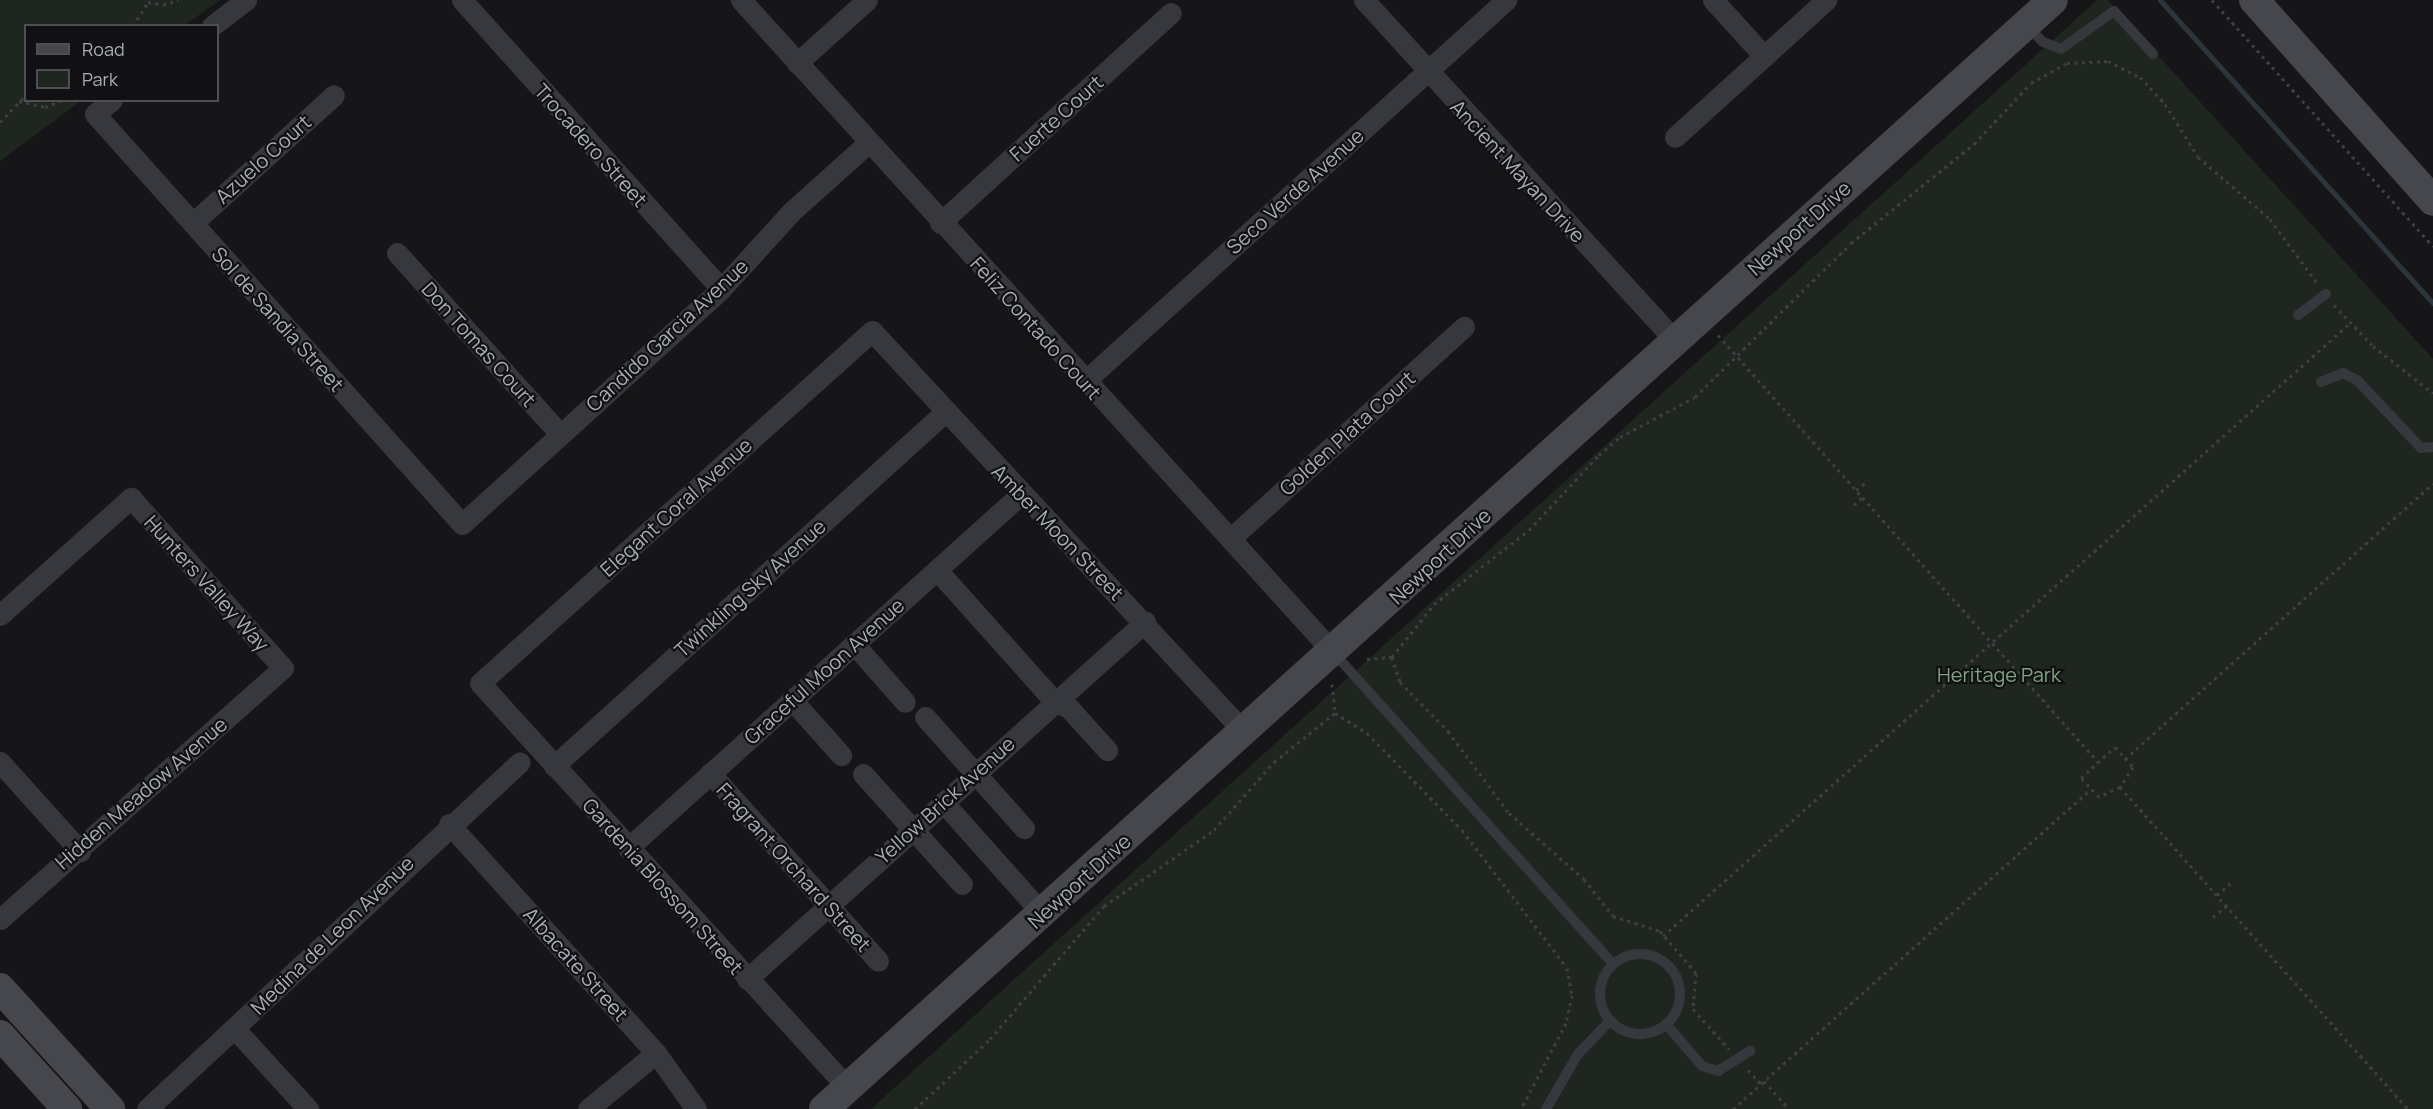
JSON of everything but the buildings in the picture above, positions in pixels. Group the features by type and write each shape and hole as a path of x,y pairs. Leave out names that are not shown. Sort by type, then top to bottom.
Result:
{"street":[{"path":"215,24 246,0"},
{"name":"Trocadero Street","path":"462,0 721,289"},
{"name":"Feliz Contado Court","path":"741,0 940,223 1230,539 1326,660"},
{"path":"797,63 867,0"},
{"name":"Ancient Mayan Drive","path":"1364,0 1426,72 1674,340"},
{"name":"Seco Verde Avenue","path":"1085,381 1506,0"},
{"path":"1713,0 1764,56"},
{"path":"1675,137 1826,0"},
{"name":"Newport Drive","path":"824,1109 1326,660 1674,340 2053,0"},
{"path":"2254,0 2433,201"},
{"name":"Fuerte Court","path":"940,223 1171,13"},
{"name":"Azuelo Court","path":"193,223 334,95"},
{"name":"Sol de Sandia Street","path":"110,102 95,114 462,524"},
{"name":"Candido Garcia Avenue","path":"462,524 721,289 791,212 868,142"},
{"name":"Don Tomas Court","path":"397,253 560,434"},
{"name":"Golden Plata Court","path":"1230,539 1464,327"},
{"name":"Amber Moon Street","path":"872,331 1021,494 1145,622 1245,733"},
{"name":"Elegant Coral Avenue","path":"480,683 872,331"},
{"name":"Twinkling Sky Avenue","path":"554,766 946,411"},
{"name":"Graceful Moon Avenue","path":"628,848 1021,494"},
{"name":"Hunters Valley Way","path":"0,615 131,498 283,668"},
{"path":"937,570 1054,701 1069,708 1107,750"},
{"name":"Yellow Brick Avenue","path":"747,979 1054,701 1145,622"},
{"path":"854,644 905,702"},
{"name":"Hidden Meadow Avenue","path":"0,919 80,851 283,668"},
{"name":"Gardenia Blossom Street","path":"480,683 848,1088"},
{"path":"792,700 842,755"},
{"path":"925,717 1024,828"},
{"path":"0,762 80,851"},
{"name":"Medina de Leon Avenue","path":"147,1109 449,824 520,762"},
{"name":"Fragrant Orchard Street","path":"710,773 878,961"},
{"path":"863,774 962,884"},
{"path":"943,802 1042,913"},
{"name":"Albacate Street","path":"449,824 656,1053 696,1109"},
{"path":"0,988 110,1109"},
{"path":"234,1028 308,1109"},
{"path":"0,1035 67,1109"},
{"path":"588,1109 656,1053"}],"lane":[{"path":"2025,25 2043,42 2061,49 2114,11 2153,54"},
{"path":"2298,315 2326,294"},
{"path":"2321,382 2343,373 2357,380 2421,448 2433,447"},
{"path":"1326,660 1613,964"},
{"path":"1635,954 1661,959 1681,990 1667,1025 1642,1034 1611,1020 1600,991 1613,964 1635,954"},
{"path":"1546,1109 1578,1054 1611,1020"},
{"path":"1667,1025 1702,1066 1718,1071 1739,1060 1750,1051"}],"path":[{"path":"134,24 147,1 163,5 178,0"},
{"path":"2212,0 2433,246"},
{"path":"1367,659 1392,657 1434,604 1529,530 1599,455 1620,437 1695,397 1851,243 1987,133 2031,83 2067,63 2085,61 2121,66 2154,90 2198,158 2270,219 2349,324 2433,393"},
{"path":"0,122 24,97"},
{"path":"19,101 45,107 58,102"},
{"path":"1664,936 2349,324"},
{"path":"1715,331 2098,762"},
{"path":"1856,490 1865,483"},
{"path":"2126,759 2433,484"},
{"path":"1854,504 1863,497"},
{"path":"1392,657 1400,682 1448,730 1509,813 1584,879 1613,916 1664,936 1696,973 1693,1009 1739,1060 1789,1109"},
{"path":"915,1109 990,1040 1104,906 1214,830 1274,762 1335,713 1337,689 1326,660"},
{"path":"1335,713 1367,733 1462,830 1567,968 1572,995 1566,1023 1521,1109"},
{"path":"2115,747 2126,759 2133,767 2120,787 2099,797 2081,778 2115,747"},
{"path":"2120,787 2408,1109"},
{"path":"1733,1109 2091,789"},
{"path":"2217,895 2231,883"},
{"path":"2213,917 2226,906"}],"green space":[{"path":"0,0 220,0 186,24 24,24 24,102 80,102 0,161"},
{"name":"Heritage Park","path":"2097,0 2108,0 2433,359 2433,1109 871,1109"}],"waterway":[{"path":"2160,0 2433,303"}]}
